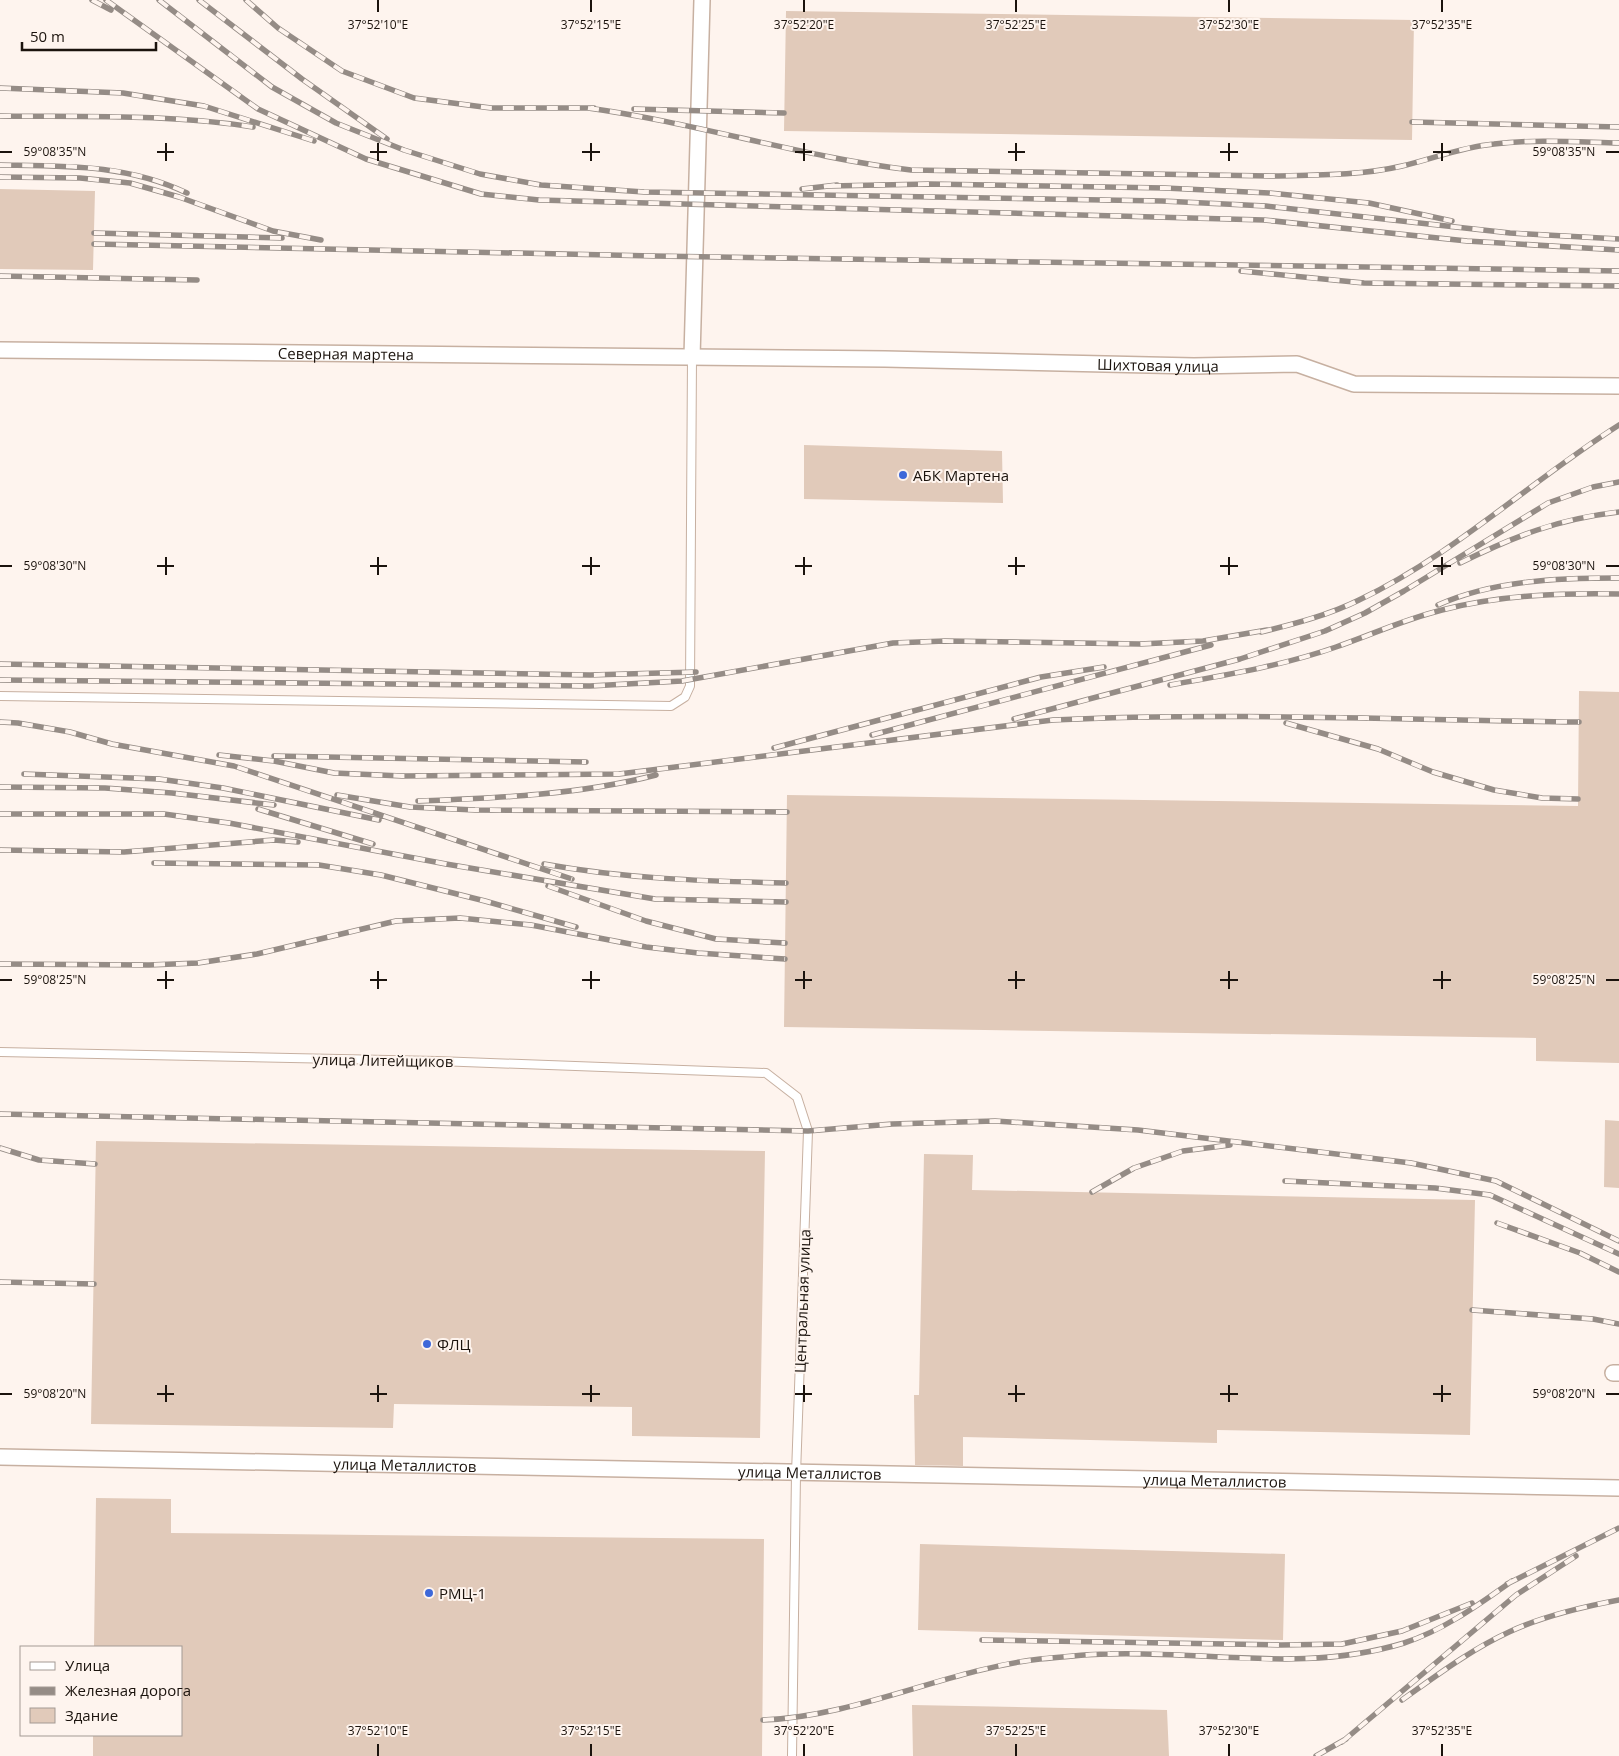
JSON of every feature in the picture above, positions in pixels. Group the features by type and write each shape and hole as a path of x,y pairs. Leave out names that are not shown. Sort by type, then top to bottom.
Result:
{"street":[{"path":"692,357 702,0"},
{"name":"Северная мартена","path":"0,350 692,357"},
{"name":"Шихтовая улица","path":"692,357 1194,366 1297,364 1354,384 1619,386"},
{"name":"улица Металлистов","path":"0,1457 796,1474 1619,1488"}],"lane":[{"path":"0,696 671,706 684,697 690,686 692,357"},
{"name":"улица Литейщиков","path":"0,1052 447,1061 766,1073"},
{"name":"Центральная улица","path":"766,1073 797,1096 808,1131 796,1474 792,1756"}],"building":[{"path":"786,11 1414,20 1412,140 784,131"},
{"path":"0,189 95,191 93,270 0,269"},
{"name":"АБК Мартена","path":"804,445 1002,451 1003,503 804,499"},
{"path":"1579,691 1619,692 1619,1063 1536,1061 1536,1038 784,1027 787,795 1578,806"},
{"path":"1605,1120 1619,1121 1619,1188 1604,1187"},
{"name":"ФЛЦ","path":"96,1141 765,1151 760,1438 632,1436 632,1407 394,1404 393,1428 91,1424"},
{"path":"924,1154 973,1155 972,1190 1475,1200 1470,1435 1217,1430 1217,1443 963,1437 963,1466 915,1465 914,1395 919,1395"},
{"name":"РМЦ-1","path":"96,1498 171,1499 171,1533 764,1539 762,1756 93,1756 93,1736 182,1736 182,1646 94,1646"},
{"path":"920,1544 1285,1554 1283,1640 918,1630"},
{"path":"912,1705 1167,1710 1169,1756 913,1756"}],"railway":[{"path":"92,0 111,10"},
{"path":"106,0 258,109 366,159 481,194 539,200 1264,220 1467,241 1619,250"},
{"path":"159,0 272,87 336,123 404,150 480,174 541,185 644,192 1162,201 1266,206 1510,233 1619,239"},
{"path":"199,0 302,79 387,139"},
{"path":"246,0 278,28 342,71 414,98 491,108 594,108"},
{"path":"0,88 123,93 204,106 314,141"},
{"path":"588,108 669,122 830,157 911,170 1270,176 1319,175 1386,169 1470,148 1509,142 1619,143"},
{"path":"634,109 784,113"},
{"path":"0,116 159,118 253,127"},
{"path":"1412,122 1619,127"},
{"path":"0,165 95,168 141,177 187,193"},
{"path":"0,177 80,178 130,183 179,197 273,231 321,240"},
{"path":"830,186 930,184 1165,188 1269,193 1369,203 1452,221"},
{"path":"802,189 837,185"},
{"path":"94,233 282,238"},
{"path":"94,244 654,256 1619,271"},
{"path":"1241,271 1364,283 1619,286"},
{"path":"0,276 197,280"},
{"path":"1261,632 1324,615 1359,600 1393,582 1459,540 1555,469 1619,425"},
{"path":"1014,719 1240,659 1325,631 1365,613 1404,591 1548,503 1593,487 1619,482"},
{"path":"1460,563 1537,530 1576,519 1619,512"},
{"path":"1438,605 1481,590 1504,585 1550,580 1619,578"},
{"path":"1170,685 1295,660 1415,618 1464,605 1530,596 1619,594"},
{"path":"0,680 590,686 682,681 893,643 945,641 1140,644 1203,641 1267,630"},
{"path":"872,735 1211,645"},
{"path":"0,664 590,675 696,672"},
{"path":"774,748 1041,677 1104,667"},
{"path":"219,755 274,761 334,773 402,776 619,774 1053,720 1184,717 1316,717 1579,722"},
{"path":"0,722 18,723 70,732 112,744 234,766 572,879"},
{"path":"1286,723 1378,749 1433,772 1494,790 1542,798 1578,799"},
{"path":"274,756 586,762"},
{"path":"24,774 159,779 223,788 379,820"},
{"path":"418,801 508,797 568,791 627,782 656,775"},
{"path":"0,787 105,788 172,793 274,805"},
{"path":"337,795 410,807 475,810 787,812"},
{"path":"258,809 373,844"},
{"path":"0,814 164,814 229,823 446,864 655,899 786,902"},
{"path":"0,850 124,852 274,840 298,842"},
{"path":"154,863 319,865 381,875 485,901 576,927"},
{"path":"544,864 635,876 786,883"},
{"path":"548,886 646,921 716,939 785,943"},
{"path":"0,964 149,965 198,963 257,954 396,921 460,918 531,925 646,947 698,953 785,959"},
{"path":"0,1114 808,1131 892,1124 995,1121 1138,1130 1411,1163 1496,1181 1619,1241"},
{"path":"1092,1192 1134,1168 1183,1151 1230,1145"},
{"path":"0,1148 39,1160 95,1164"},
{"path":"1285,1181 1435,1188 1490,1195 1619,1254"},
{"path":"1497,1223 1580,1253 1619,1272"},
{"path":"0,1282 94,1284"},
{"path":"1472,1310 1593,1319 1619,1324"},
{"path":"1507,1584 1619,1528"},
{"path":"1342,1742 1516,1595 1576,1556"},
{"path":"763,1720 799,1717 833,1710 970,1673 1040,1659 1093,1654 1294,1659 1331,1657 1367,1652 1419,1638 1447,1624 1512,1581"},
{"path":"1402,1700 1467,1655 1509,1632 1535,1621 1619,1600"},
{"path":"982,1640 1281,1645 1342,1644 1402,1631 1472,1603"},
{"path":"1316,1756 1346,1739"}],"place":[{"name":"АБК Мартена","path":"903,475"},
{"name":"ФЛЦ","path":"427,1344"},
{"name":"РМЦ-1","path":"429,1593"}]}
